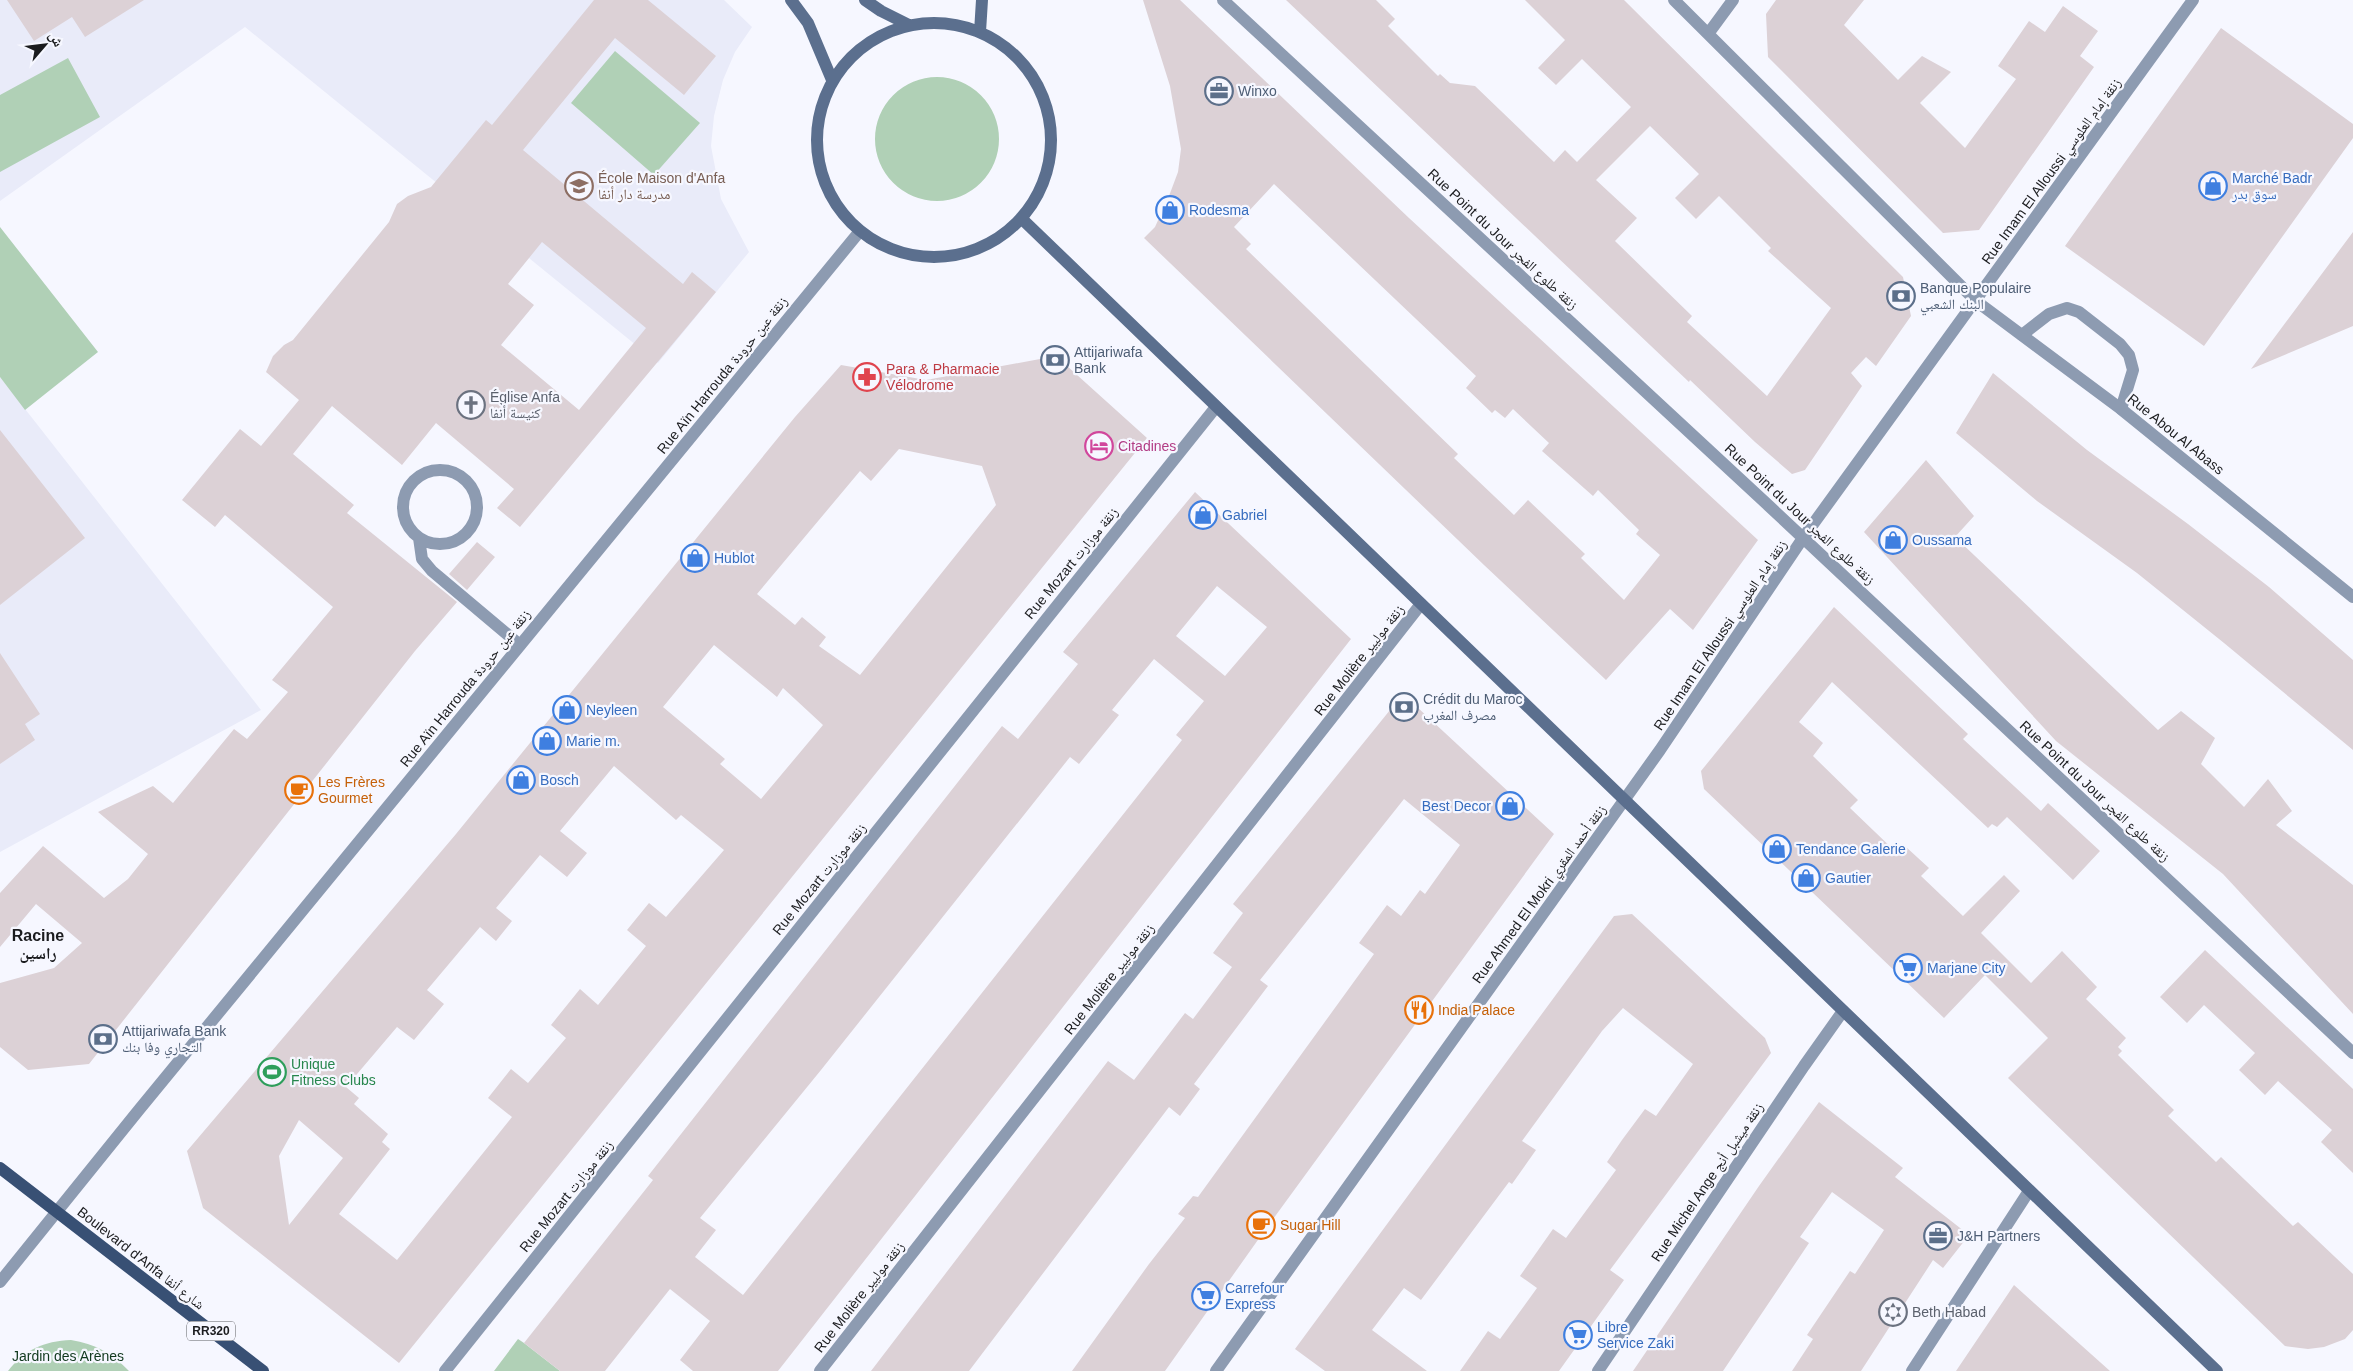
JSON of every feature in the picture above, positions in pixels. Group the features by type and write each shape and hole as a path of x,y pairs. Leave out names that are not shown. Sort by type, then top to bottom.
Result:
{"main road":[{"path":"790,0 808,23 832,80"},
{"path":"865,0 881,11 909,25"},
{"path":"980,32 982,0"},
{"path":"950,24 980,32 999,42 1023,64 1040,91 1048,116 1051,142 1049,165 1038,194 1021,218 1004,234 985,245 963,254 938,257 914,256 891,249 849,221 832,199 821,174 818,160 818,119 832,80 849,58 867,43 891,30 909,25 950,24"},
{"path":"1021,218 2217,1371"},
{"name":"Boulevard d'Anfa شارع أنفا","path":"0,1168 263,1371"}],"street":[{"name":"Rue Point du Jour زنقة طلوع الفجر","path":"1223,0 1803,538 2353,1053"},
{"name":"Rue Abou Al Abass","path":"1674,0 1976,302 2022,334 2121,409 2353,597"},
{"path":"1708,34 1733,0"},
{"name":"Rue Imam El Alloussi زنقة إمام العلوسي","path":"1624,801 1803,538 1976,302 2193,0"},
{"name":"Rue Aïn Harrouda زنقة عين حرودة","path":"0,1282 860,230"},
{"path":"2022,334 2049,314 2067,308 2079,312 2120,344 2129,355 2133,370 2121,409"},
{"name":"Rue Mozart زنقة موزارت","path":"445,1371 1216,407"},
{"path":"419,538 431,543 444,544 456,542 470,529 478,511 476,498 471,486 462,476 451,471 434,471 418,477 404,496 405,519 419,538 422,559 432,571 520,645"},
{"name":"Rue Molière زنقة موليير","path":"820,1371 1421,604"},
{"name":"Rue Ahmed El Mokri زنقة أحمد المقري","path":"1216,1371 1624,801"},
{"name":"Rue Michel Ange زنقة ميشبل أنج","path":"1598,1371 1842,1011"},
{"path":"1912,1371 2029,1191"}],"shaded area":[{"name":"École Maison d'Anfa مدرسة دار أنفا","path":"0,0 724,0 752,27 735,52 723,80 714,116 711,146 721,199 749,252 658,363 245,27 0,201"},
{"path":"0,377 261,710 0,852"}],"green space":[{"path":"615,51 700,123 654,175 571,103"},
{"path":"68,58 100,117 0,172 0,95"},
{"path":"937,77 961,82 972,87 981,95 989,104 994,115 999,139 994,163 989,174 981,183 972,191 961,196 937,201 913,196 902,191 893,183 885,174 880,163 875,139 880,115 885,104 893,95 902,87 913,82"},
{"path":"0,227 98,352 25,410 0,377"},
{"path":"518,1339 524,1343 560,1371 494,1371"},
{"name":"Jardin des Arènes","path":"71,1340 103,1350 129,1371 8,1371 21,1357 35,1348 52,1342"}],"building":[{"path":"7,0 144,0 85,37 72,17 34,41"},
{"path":"594,0 648,0 716,56 684,95 615,38 523,150 683,284 692,272 716,292 520,527 497,508 514,489 436,423 402,465 332,406 293,454 354,505 347,513 457,602 415,651 89,1064 28,1070 0,1047 0,983 54,968 82,943 36,904 0,947 0,893 43,846 104,898 128,879 148,854 98,812 153,786 173,803 234,729 247,739 288,692 272,680 333,607 225,515 215,527 182,500 240,429 261,446 299,400 266,372 273,356 284,345 293,340 389,222 397,204 408,196 431,187 486,120 492,125","holes":["542,242 646,328 579,410 501,345 534,305 508,284"]},
{"path":"1143,0 1180,0 1409,218 1758,540 1693,630 1670,609 1606,680 1144,238 1155,227 1178,172 1181,149 1170,86","holes":["1274,184 1476,376 1466,388 1492,413 1495,410 1505,418 1513,409 1549,443 1542,451 1593,496 1598,490 1639,530 1636,534 1660,555 1624,600 1581,558 1585,554 1528,500 1514,515 1454,458 1458,454 1246,249 1251,244 1234,227"]},
{"path":"1286,0 1376,0 1395,19 1388,26 1438,76 1440,74 1450,83 1475,86 1554,162 1565,150 1577,162 1631,107 1582,59 1556,85 1538,68 1565,40 1525,0 1624,0 1903,277 1911,316 1876,366 1866,357 1851,373 1862,386 1805,470 1792,474 1755,442 1690,380 1689,382","holes":["1650,126 1699,174 1675,198 1696,219 1719,196 1771,248 1768,251 1831,308 1767,396 1687,322 1692,316 1615,241 1637,218 1596,180"]},
{"path":"1776,0 1864,0 1844,25 1898,80 1922,56 1951,72 1920,103 1965,148 2016,79 1998,66 2029,21 2045,32 2063,6 2098,31 2080,56 2094,67 1979,230 1943,233 1768,57 1766,14"},
{"path":"2221,28 2353,124 2353,138 2204,346 2065,246"},
{"path":"2353,232 2353,326 2251,369"},
{"path":"1056,356 1147,438 399,1363 203,1208 187,1151 456,834 795,417 841,365 926,380","holes":["899,449 982,466 996,505 860,675 819,646 826,637 802,617 795,625 757,594 860,471 871,481","714,645 777,697 783,688 823,725 761,799 720,764 725,759 663,707","614,766 676,820 681,815 724,850 666,917 649,903 627,930 646,946 598,1005 580,989 551,1025 566,1038 528,1083 511,1069 488,1098 512,1117 397,1260 339,1214 390,1149 382,1142 388,1134 354,1104 359,1098 346,1087 397,1027 414,1040 444,1004 427,990 480,927 496,941 512,921 496,908 540,855 567,877 587,853 560,831","299,1120 343,1158 289,1225 279,1156"]},
{"path":"1993,373 2087,450 2188,524 2269,587 2353,660 2353,750 2137,573 2037,501 1956,433"},
{"path":"0,430 85,538 0,605"},
{"path":"1926,460 1974,516 1955,537 2158,730 2181,711 2215,738 2201,764 2244,807 2268,779 2292,811 2276,825 2353,885 2353,1014 2223,874 2056,741 1864,532"},
{"path":"1195,492 1351,639 778,1371 693,1371 680,1360 710,1321 670,1289 605,1371 560,1371 524,1343 653,1180 648,1176 1002,726 1018,739 1078,664 1063,652","holes":["1217,586 1267,627 1225,676 1176,636","1154,659 1204,701 1176,735 1182,740 743,1295 695,1257 716,1230 700,1218 821,1070 1070,757 1079,764 1119,715 1112,710"]},
{"path":"477,542 495,557 467,590 449,574"},
{"path":"1834,607 1968,734 1963,739 2041,811 2048,803 2100,851 2073,880 2007,817 1997,827 1992,824 1988,828 1832,682 1799,722 1823,743 1813,756 1858,800 1850,808 1899,855 1906,847 1929,868 1921,876 1963,916 2004,875 2020,891 1981,933 2031,983 2062,951 2097,987 2086,999 2126,1038 2118,1047 2122,1051 2118,1055 2174,1110 2168,1116 2216,1162 2221,1157 2293,1226 2298,1222 2353,1274 2353,1330 2345,1339 2324,1347 2308,1349 2285,1346 2008,1078 2048,1038 1985,975 1944,1018 1704,789 1701,771"},
{"path":"0,653 40,714 25,724 35,740 0,764"},
{"path":"1403,694 1554,834 1260,1237 1165,1371 1072,1371 1149,1264 1185,1218 1178,1214 1193,1196 1198,1197 1374,954 1359,943 1387,905 1401,916 1420,890 1425,894 1460,845 1404,799 1260,980 1268,986 1194,1084 1200,1089 1180,1116 1169,1107 969,1371 871,1371 1108,1061 1134,1080 1185,1013 1193,1019 1232,967 1213,953 1243,913 1233,904"},
{"path":"1632,914 1765,1038 1771,1053 1610,1270 1624,1280 1559,1371 1460,1371 1488,1331 1500,1339 1537,1288 1520,1276 1553,1229 1566,1238 1616,1170 1607,1162 1622,1140 1645,1109 1656,1116 1693,1064 1623,1008 1602,1031 1522,1141 1536,1150 1512,1184 1509,1182 1421,1300 1404,1288 1372,1330 1427,1371 1325,1371 1295,1349 1614,916"},
{"path":"2205,950 2353,1089 2353,1173 2321,1142 2332,1130 2278,1081 2265,1095 2239,1070 2255,1053 2204,1005 2187,1023 2160,997"},
{"path":"1819,1102 1903,1168 1895,1177 1969,1235 1943,1268 1933,1260 1861,1371 1792,1371 1813,1339 1807,1335 1850,1271 1855,1274 1884,1230 1832,1192 1800,1237 1809,1243 1723,1371 1633,1371 1759,1186"},
{"path":"2014,1285 2110,1371 1956,1371"}],"place":[{"name":"Winxo","path":"1219,91"},
{"name":"École Maison d'Anfa مدرسة دار أنفا","path":"579,186"},
{"name":"Marché Badr سوق بدر","path":"2213,186"},
{"name":"Rodesma","path":"1170,210"},
{"name":"Banque Populaire البنك الشعبي","path":"1901,296"},
{"name":"Attijariwafa Bank","path":"1055,360"},
{"name":"Para & Pharmacie Vélodrome","path":"867,377"},
{"name":"Église Anfa كنيسة أنفا","path":"471,405"},
{"name":"Citadines","path":"1099,446"},
{"name":"Gabriel","path":"1203,515"},
{"name":"Oussama","path":"1893,540"},
{"name":"Hublot","path":"695,558"},
{"name":"Crédit du Maroc مصرف المغرب","path":"1404,707"},
{"name":"Neyleen","path":"567,710"},
{"name":"Marie m.","path":"547,741"},
{"name":"Bosch","path":"521,780"},
{"name":"Les Frères Gourmet","path":"299,790"},
{"name":"Best Decor","path":"1510,806"},
{"name":"Tendance Galerie","path":"1777,849"},
{"name":"Gautier","path":"1806,878"},
{"name":"Marjane City","path":"1908,968"},
{"name":"India Palace","path":"1419,1010"},
{"name":"Attijariwafa Bank التجاري وفا بنك","path":"103,1039"},
{"name":"Unique Fitness Clubs","path":"272,1072"},
{"name":"Sugar Hill","path":"1261,1225"},
{"name":"J&H Partners","path":"1938,1236"},
{"name":"Carrefour Express","path":"1206,1296"},
{"name":"Beth Habad","path":"1893,1312"},
{"name":"Libre Service Zaki","path":"1578,1335"}],"district":[{"name":"Racine راسين","path":"38,944"}]}
